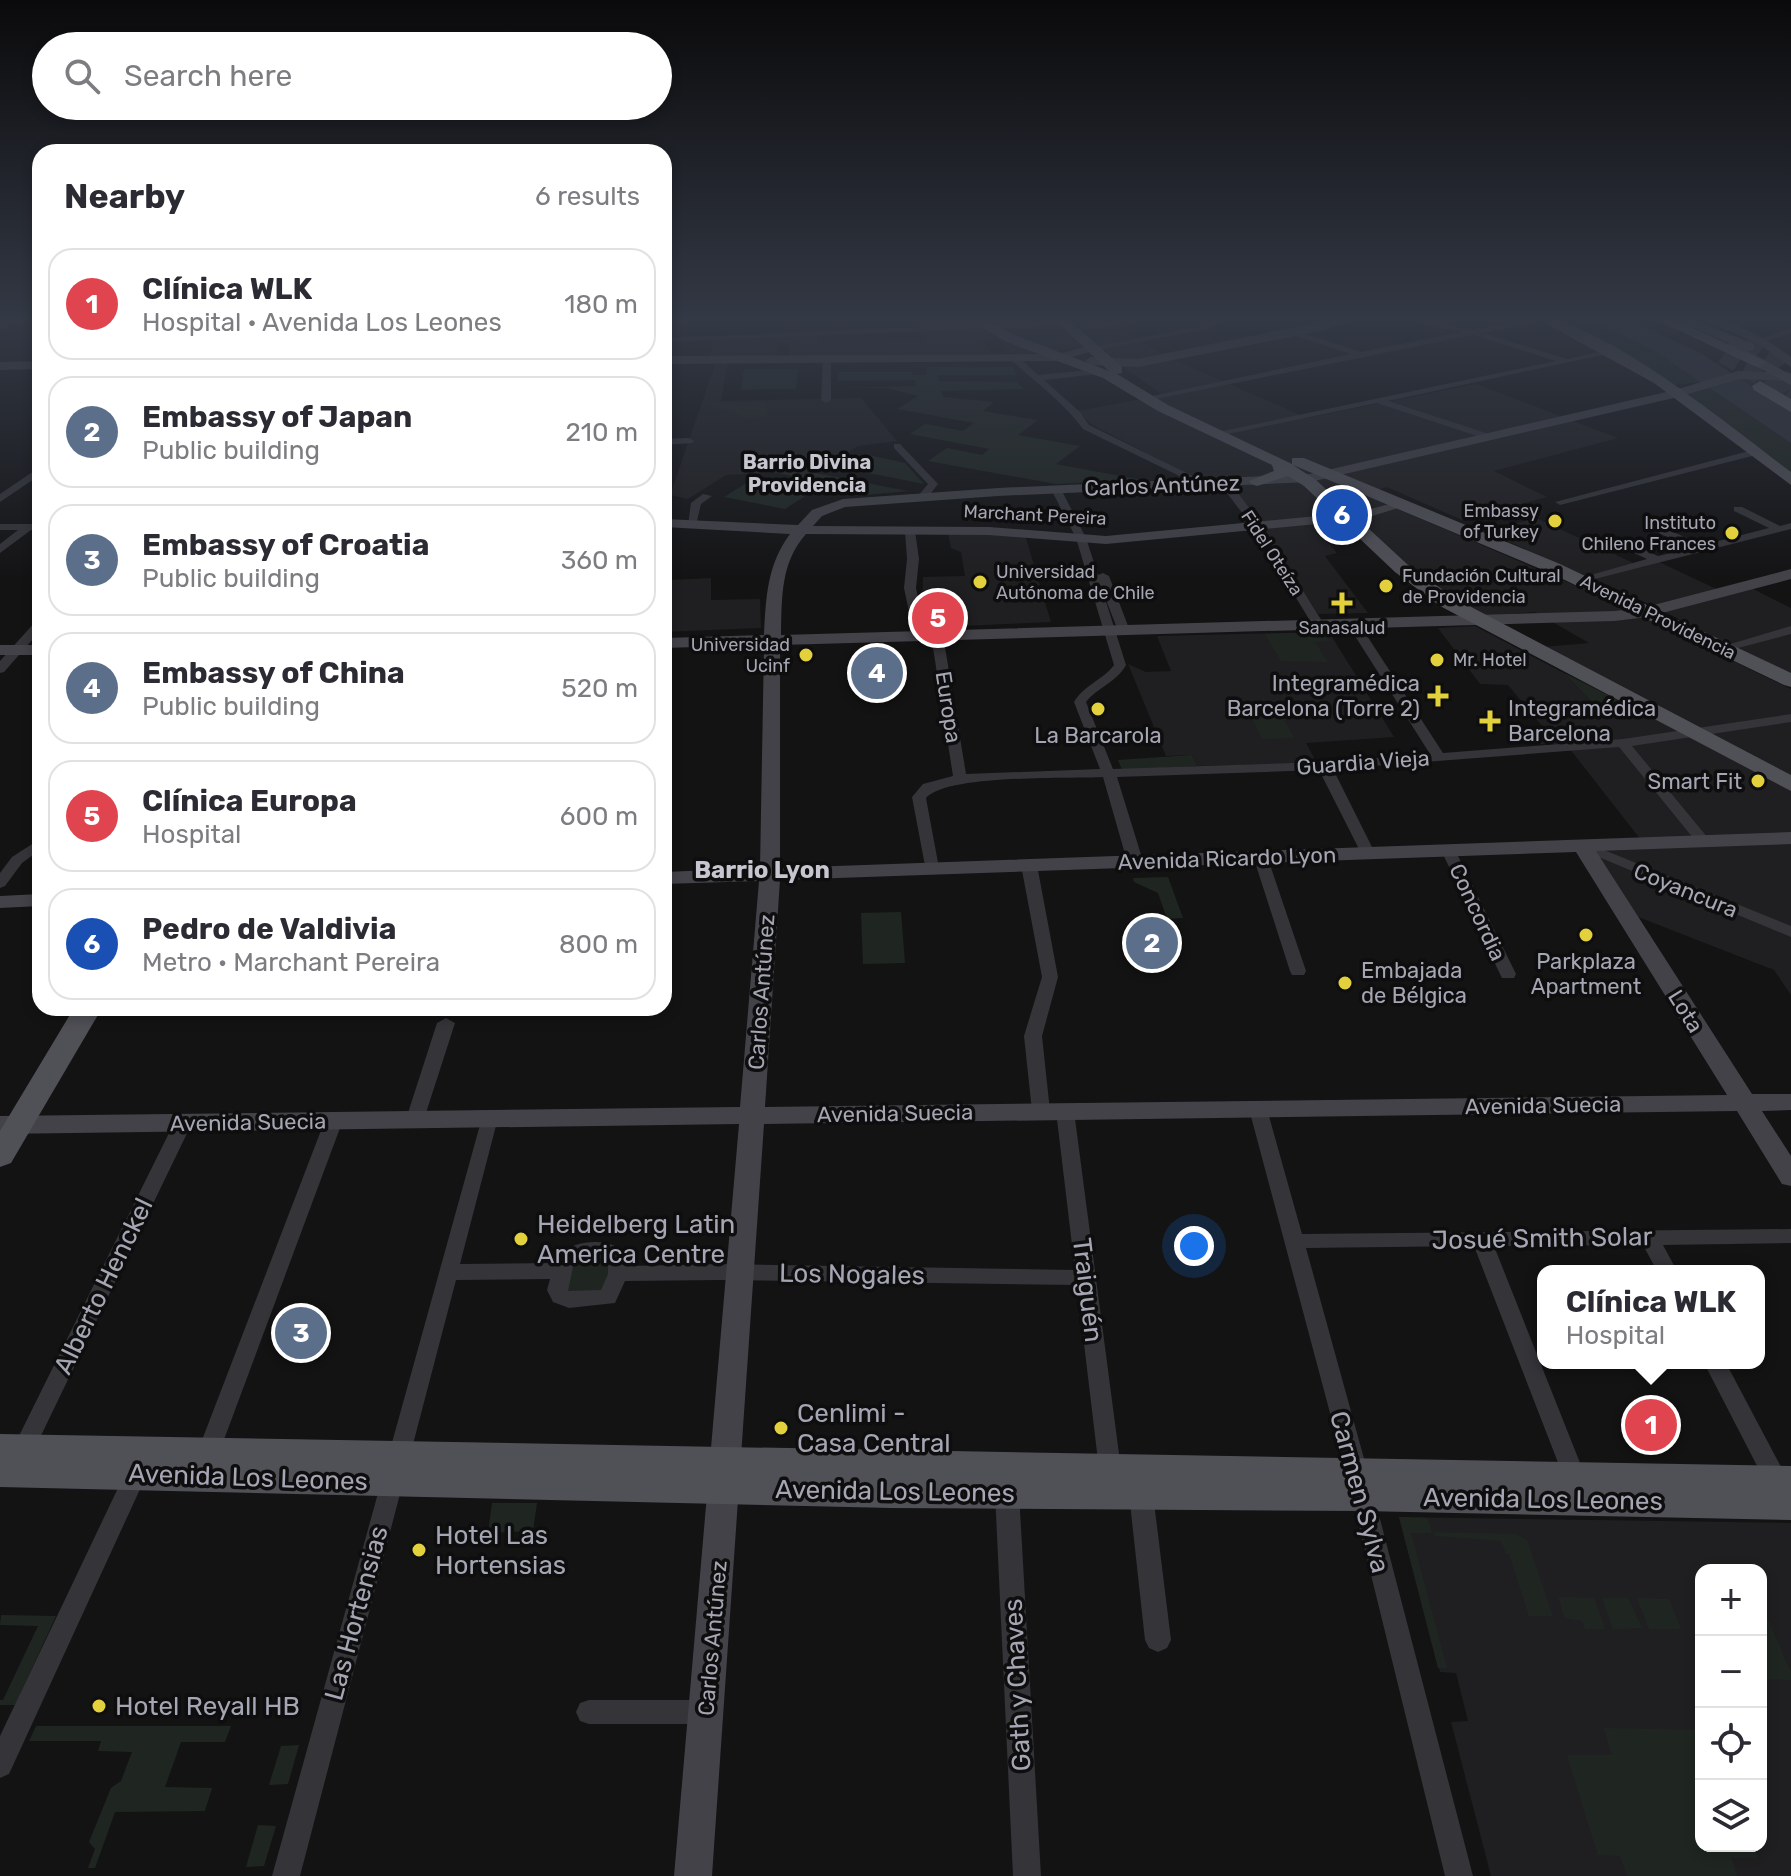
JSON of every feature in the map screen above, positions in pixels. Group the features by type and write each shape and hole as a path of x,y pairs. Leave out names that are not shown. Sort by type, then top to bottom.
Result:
{"main road":[{"path":"1158,405 1278,462 1305,479 1418,582 1480,620 1698,732 1791,784"},
{"name":"Avenida Providencia","path":"1174,405 1328,475 1579,580 1791,681"},
{"path":"1692,405 1791,480"},
{"path":"1257,481 1281,474 1283,468 1278,462"},
{"path":"0,1156 10,1125 83,1016"},
{"name":"Avenida Los Leones","path":"8,1457 208,1453 394,1469"},
{"name":"Avenida Los Leones","path":"8,1457 136,1474 394,1469 726,1476 1110,1469 1359,1484 1786,1489"},
{"name":"Avenida Los Leones","path":"726,1476 1007,1493 1141,1494 1575,1478 1786,1489"}],"street":[{"path":"1066,405 1086,427 1202,483"},
{"path":"1228,431 1362,405"},
{"path":"1382,405 1464,435"},
{"name":"Carlos Antúnez","path":"693,1876 770,874 772,639 777,570 784,553 817,513 836,505 923,496 1305,479 1464,435 1489,437 1628,405"},
{"path":"672,442 689,441"},
{"path":"897,446 933,484 923,496"},
{"path":"1560,502 1753,453"},
{"path":"0,499 32,476"},
{"name":"Fidel Oteíza","path":"1224,482 1258,526 1319,626"},
{"path":"1060,489 1085,539 1117,631"},
{"path":"692,523 696,503 707,496"},
{"name":"Marchant Pereira","path":"672,523 801,529 989,531 1085,539 1348,517 1401,505"},
{"path":"1738,509 1785,527"},
{"path":"0,527 32,527"},
{"path":"1579,580 1785,527"},
{"path":"0,550 32,528"},
{"path":"1660,530 1701,548"},
{"name":"Europa","path":"910,531 913,563 910,588 929,635 960,778"},
{"path":"1619,542 1657,560"},
{"path":"672,643 1615,616 1647,612 1791,574"},
{"path":"1354,625 1439,757"},
{"path":"0,669 8,650 32,630"},
{"path":"1723,648 1791,630"},
{"path":"1117,631 1109,636 1120,668 1085,693 1080,702 1109,775 1135,861"},
{"path":"8,650 32,650"},
{"name":"Guardia Vieja","path":"931,868 919,797 934,785 960,778 1019,783 1109,775 1324,766 1623,743 1791,718"},
{"path":"1623,743 1703,841"},
{"path":"1324,766 1368,853"},
{"name":"Avenida Ricardo Lyon","path":"672,878 1791,838"},
{"name":"Coyancura","path":"1582,845 1791,932"},
{"name":"Lota","path":"1582,845 1791,1177"},
{"path":"0,883 17,860 32,849"},
{"name":"Concordia","path":"1448,850 1508,974"},
{"path":"1260,856 1298,971"},
{"name":"Traiguén","path":"1029,865 1050,977 1033,1036 1053,1111 1086,1278 1110,1469"},
{"path":"0,902 32,900"},
{"path":"415,1119 446,1023"},
{"name":"Avenida Suecia","path":"10,1125 1791,1102"},
{"name":"Carmen Sylva","path":"1258,1109 1359,1484 1459,1876"},
{"name":"Las Hortensias","path":"286,1876 489,1118"},
{"path":"208,1453 334,1120"},
{"name":"Alberto Henckel","path":"8,1457 183,1123"},
{"name":"Josué Smith Solar","path":"1293,1241 1791,1236"},
{"path":"1649,1237 1664,1265"},
{"path":"1481,1239 1575,1478"},
{"path":"606,1249 618,1255 618,1274 608,1297 569,1300 560,1296 557,1290 560,1271 565,1258 572,1252 606,1249"},
{"path":"448,1272 560,1271"},
{"name":"Los Nogales","path":"618,1274 1086,1278"},
{"path":"1718,1369 1786,1489"},
{"path":"0,1765 9,1725 136,1474"},
{"name":"Gath y Chaves","path":"1007,1493 1027,1876"},
{"path":"1141,1494 1158,1640"},
{"path":"589,1712 706,1712"}],"shaded area":[{"path":"701,405 866,405 897,441 858,446 822,470 726,475 688,499 672,495"},
{"path":"710,405 766,405 768,416 750,419"},
{"path":"904,405 991,405 983,411 1038,420 1018,435 1080,446 1056,464 1142,480 1056,484 928,461 947,448 982,455 989,449 910,434 925,424 963,431 974,423 897,409"},
{"path":"1112,405 1276,405 1307,418 1374,405 1530,405 1618,438 1494,471 1547,497 1462,520 1387,487 1363,494 1574,585 1791,689 1791,995 1774,970 1610,906 1572,843 1641,840 1566,744 1540,744 1528,729 1542,726 1508,685 1480,684 1438,628 1475,626 1564,673 1603,714 1662,707 1542,647 1589,643 1535,612 1485,616 1422,577 1375,536 1324,538 1337,553 1325,556 1368,613 1318,614 1261,525 1226,481 1199,480 1091,424 1078,411"},
{"path":"1702,405 1791,405 1791,474"},
{"path":"1734,405 1781,405 1791,411 1791,443"},
{"path":"869,455 905,463 924,484 848,469"},
{"path":"805,471 908,491 855,496 861,491 774,472"},
{"path":"753,479 813,491 785,509 724,497"},
{"path":"1536,518 1642,567 1659,562 1727,594 1751,588 1791,608 1791,676 1649,604 1487,532"},
{"name":"Universidad Autónoma de Chile","path":"948,533 1025,535 1051,622 963,626 959,606 922,608 923,577 965,576 961,552 951,548"},
{"path":"711,578 711,600 760,599 761,628 672,632 672,580"},
{"path":"1324,632 1330,641 1315,642 1328,662 1281,661 1265,634"},
{"path":"1329,632 1394,737 1306,743 1317,763 1197,766 1192,755 1166,756 1128,664 1146,672 1171,671 1157,636"},
{"path":"1564,673 1638,710 1603,714"},
{"path":"1282,716 1294,738 1262,739 1251,717"},
{"path":"1192,755 1197,766 1122,770 1118,760"},
{"path":"1168,877 1183,918 1167,919 1158,893 1134,882 1133,878"},
{"path":"901,912 905,963 863,964 861,913"},
{"path":"580,1254 604,1254 611,1261 606,1289 602,1293 567,1292 573,1259"},
{"path":"492,1503 537,1503 533,1531 488,1533"},
{"path":"1399,1517 1791,1523 1791,1876 1491,1876 1451,1722 1468,1721 1456,1673 1440,1672"},
{"path":"1399,1517 1427,1518 1432,1533 1411,1533 1447,1668 1438,1668"},
{"path":"1434,1532 1516,1534 1527,1540 1553,1616 1529,1616 1509,1554 1506,1554 1501,1541 1435,1536"},
{"path":"1558,1597 1594,1598 1605,1629 1585,1629 1582,1621 1565,1618"},
{"path":"1602,1598 1628,1598 1642,1628 1613,1629"},
{"path":"1637,1598 1669,1599 1681,1629 1649,1629"},
{"path":"1,1615 56,1616 15,1705 0,1705 0,1700 3,1700 38,1626 0,1625"},
{"path":"1767,1618 1791,1672 1791,1680 1767,1679"},
{"path":"36,1726 231,1726 225,1742 181,1742 165,1787 212,1788 205,1811 115,1812 95,1868 88,1868 95,1849 89,1842 111,1788 121,1781 132,1752 98,1751 101,1741 29,1741"},
{"path":"1604,1728 1695,1730 1695,1852 1756,1852 1758,1858 1731,1858 1737,1876 1627,1876 1620,1856 1598,1855 1567,1755 1612,1755"},
{"path":"299,1745 288,1784 269,1785 281,1746"},
{"path":"258,1825 276,1826 264,1866 246,1867"}],"place":[{"name":"Pedro de Valdivia","path":"1342,515"},
{"name":"Embassy of Turkey","path":"1555,521"},
{"name":"Instituto Chileno Frances","path":"1732,533"},
{"name":"Universidad Autónoma de Chile","path":"980,582"},
{"name":"Fundación Cultural de Providencia","path":"1386,586"},
{"name":"Sanasalud","path":"1342,603"},
{"name":"Clínica Europa","path":"938,618"},
{"name":"Universidad Ucinf","path":"806,655"},
{"name":"Mr. Hotel","path":"1437,660"},
{"name":"Embassy of China","path":"877,673"},
{"name":"Integramédica Barcelona (Torre 2)","path":"1438,696"},
{"name":"La Barcarola","path":"1098,709"},
{"name":"Integramédica Barcelona","path":"1490,721"},
{"name":"Smart Fit","path":"1758,781"},
{"name":"Parkplaza Apartment","path":"1586,935"},
{"name":"Embassy of Japan","path":"1152,943"},
{"name":"Embajada de Bélgica","path":"1345,983"},
{"name":"Heidelberg Latin America Centre","path":"521,1239"},
{"name":"Embassy of Croatia","path":"301,1333"},
{"name":"Clínica WLK","path":"1651,1425"},
{"name":"Cenlimi - Casa Central","path":"781,1428"},
{"name":"Hotel Las Hortensias","path":"419,1550"},
{"name":"Hotel Reyall HB","path":"99,1706"}],"district":[{"name":"Barrio Divina Providencia","path":"807,474"},
{"name":"Barrio Lyon","path":"762,870"}]}
